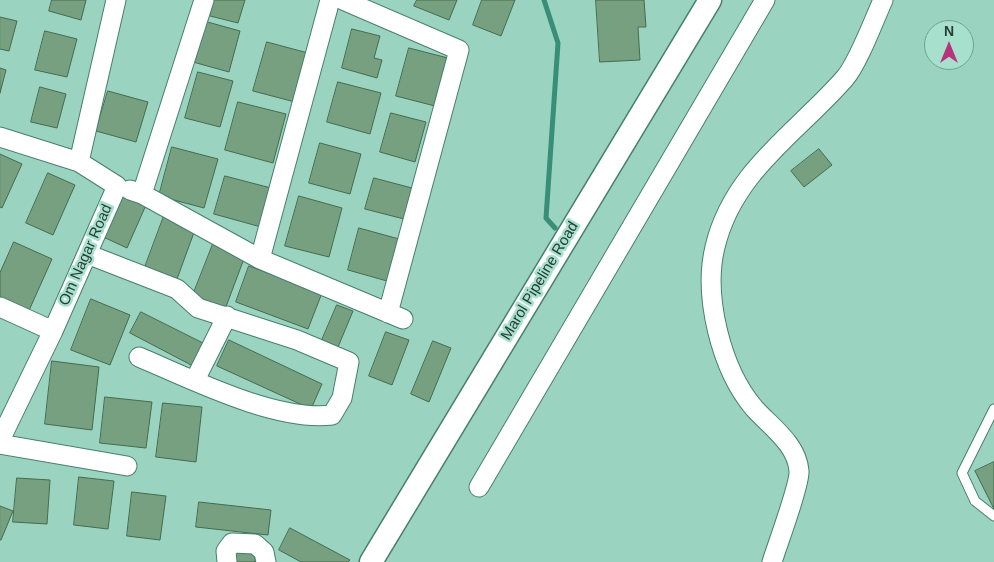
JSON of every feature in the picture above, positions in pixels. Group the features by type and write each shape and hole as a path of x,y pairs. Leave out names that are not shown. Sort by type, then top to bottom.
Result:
{"street":[{"path":"79,162 116,0"},
{"path":"142,194 204,0"},
{"path":"260,259 330,0"},
{"path":"117,186 142,194 260,259 395,316 459,50 343,0"},
{"name":"Marol Pipeline Road","path":"371,562 710,0"},
{"path":"479,487 765,0"},
{"path":"772,562 799,473 794,452 753,406 735,376 717,333 711,290 715,247 732,203 757,165 846,77 883,0"},
{"name":"Om Nagar Road","path":"0,137 79,162 117,186 53,331 0,440"},
{"path":"87,254 177,289 198,308 297,340 349,362 342,398 332,415 315,417 248,402 139,357"},
{"path":"0,307 53,331"},
{"path":"195,380 227,316"},
{"path":"0,444 127,466"},
{"path":"227,562 226,551 232,543 255,544 264,552 266,562"}],"lane":[{"path":"994,408 962,472 975,501 994,516"}],"building":[{"path":"52,0 86,0 81,20 49,11"},
{"path":"214,0 245,0 238,23 210,16"},
{"path":"417,0 457,0 449,20 414,6"},
{"path":"482,0 515,0 501,36 473,25"},
{"path":"596,0 644,0 646,27 638,27 640,60 600,62"},
{"path":"0,17 17,21 9,51 0,49"},
{"path":"204,21 240,31 229,72 193,62"},
{"path":"352,29 380,36 374,58 382,60 377,78 342,68"},
{"path":"45,31 77,39 67,77 35,70"},
{"path":"267,42 308,53 295,102 253,91"},
{"path":"409,48 448,58 435,106 396,96"},
{"path":"0,68 6,70 0,93"},
{"path":"198,72 233,81 220,127 185,118"},
{"path":"338,82 381,93 370,134 327,122"},
{"path":"40,87 66,94 57,128 31,122"},
{"path":"108,91 148,102 136,142 96,131"},
{"path":"238,102 286,114 273,163 225,150"},
{"path":"391,113 426,122 415,162 380,152"},
{"path":"320,143 361,154 350,194 309,183"},
{"path":"172,147 218,159 204,208 159,196"},
{"path":"819,149 832,165 804,187 791,171"},
{"path":"0,154 22,164 2,208 0,207"},
{"path":"48,173 75,185 53,235 26,223"},
{"path":"225,176 271,188 261,227 214,214"},
{"path":"374,178 412,188 404,219 365,209"},
{"path":"118,193 146,205 127,248 99,235"},
{"path":"299,196 342,208 329,257 285,246"},
{"path":"164,216 196,227 177,279 145,267"},
{"path":"359,228 399,239 387,281 348,270"},
{"path":"14,242 52,259 27,315 0,303 0,273"},
{"path":"213,244 245,256 224,312 191,300"},
{"path":"249,266 322,293 308,329 236,302"},
{"path":"91,299 130,315 110,365 71,350"},
{"path":"337,305 353,311 338,347 322,340"},
{"path":"141,312 205,344 193,366 130,333"},
{"path":"386,332 409,340 392,385 369,376"},
{"path":"229,340 322,384 311,409 217,366"},
{"path":"433,341 451,348 429,402 411,394"},
{"path":"52,361 99,367 92,430 45,424"},
{"path":"105,397 152,402 146,448 100,443"},
{"path":"163,403 202,407 196,462 156,457"},
{"path":"994,462 994,509 975,471"},
{"path":"79,477 114,481 108,529 74,525"},
{"path":"17,478 50,480 47,524 13,522"},
{"path":"132,492 166,496 160,540 127,536"},
{"path":"199,502 271,510 268,535 196,527"},
{"path":"0,506 13,511 1,540 0,540"},
{"path":"290,528 350,560 348,562 301,562 279,550"},
{"path":"235,552 256,553 255,562 235,562"}],"waterway":[{"path":"544,0 558,43 546,218 555,228"}]}
